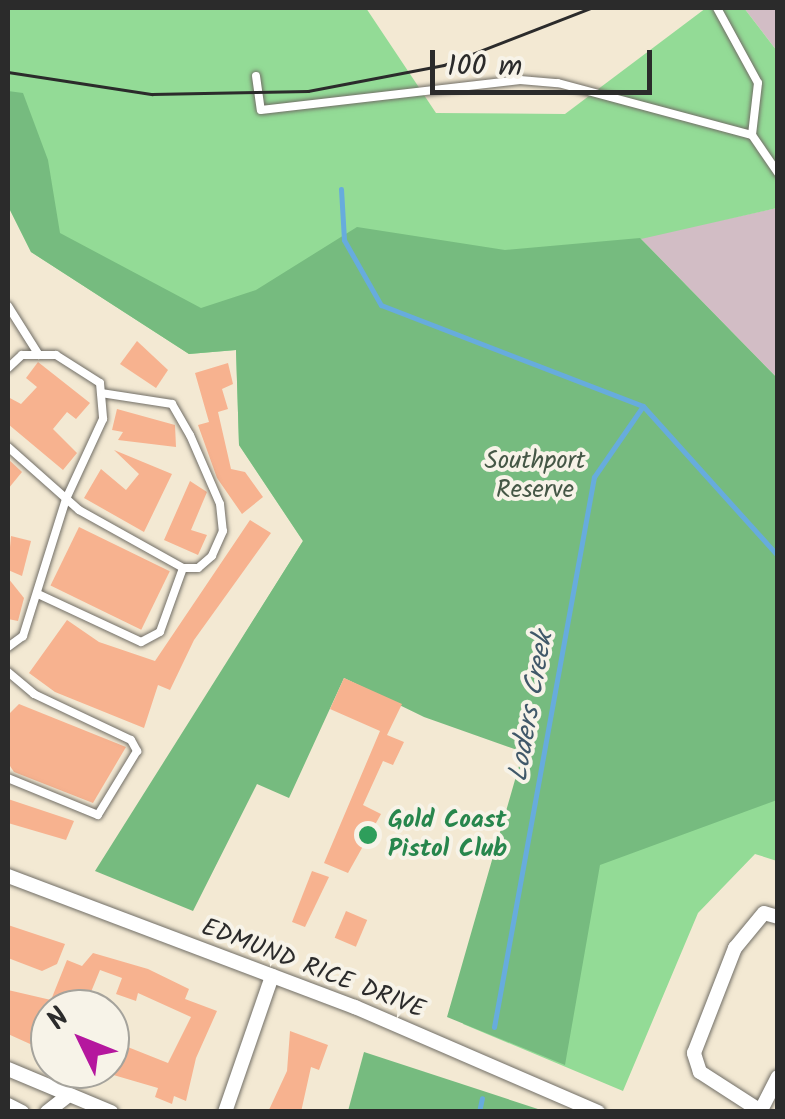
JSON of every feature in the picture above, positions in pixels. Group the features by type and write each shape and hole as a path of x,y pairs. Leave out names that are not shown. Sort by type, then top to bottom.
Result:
{"street":[{"name":"EDMUND RICE DRIVE","path":"8,876 272,976 598,1112"},
{"path":"778,917 764,913 736,948 694,1052 700,1072 761,1111 778,1077"},
{"path":"225,1112 272,976"},
{"path":"8,1069 111,1112"},
{"path":"47,1112 69,1095"},
{"path":"8,1104 22,1112"}],"lane":[{"path":"717,8 758,82 752,136"},
{"path":"256,76 262,110 520,80 652,105 752,136 778,174"},
{"path":"8,306 39,355"},
{"path":"8,368 22,355 56,355 100,383 104,419 66,500 24,636 8,647"},
{"path":"8,446 66,500 183,568 198,568 212,556 224,531 220,504 190,434 172,404 100,393"},
{"path":"38,594 142,642 160,632 183,568"},
{"path":"8,672 34,694 131,740 137,751 98,814 8,778"}],"shaded area":[{"path":"744,8 777,8 777,51"},
{"path":"777,208 777,378 640,238"}],"green space":[{"name":"Southport Reserve","path":"8,8 366,8 436,113 565,114 706,8 744,8 777,51 777,208 641,239 777,378 777,861 755,854 698,913 623,1091 463,1024 556,738 241,640 303,541 239,445 236,350 189,354 31,252 8,206"},
{"name":"Southport Reserve","path":"8,91 23,93 48,160 60,233 201,308 256,290 357,227 505,250 640,238 777,378 777,800 600,865 565,1065 447,1017 523,752 424,717 344,678 289,798 257,784 193,911 95,871 303,541 239,445 236,350 189,354 31,252 8,206"},
{"path":"364,1052 544,1111 348,1111"}],"building":[{"path":"137,341 168,370 156,388 120,364"},
{"path":"38,362 90,403 76,419 67,412 53,429 77,453 63,470 8,424 8,397 21,404 37,387 26,378"},
{"path":"228,363 233,384 222,389 228,409 218,412 231,469 245,472 263,497 242,514 217,478 198,425 209,422 195,373"},
{"path":"117,409 175,425 176,447 118,440 123,432 112,430"},
{"path":"114,450 172,474 144,532 84,498 101,469 126,490 139,474"},
{"path":"8,459 22,472 8,489"},
{"path":"190,481 207,492 191,530 207,535 198,555 164,540"},
{"path":"250,520 271,533 194,640 170,690 158,685 144,728 55,692 29,673 67,620 99,642 155,661"},
{"path":"79,527 170,571 141,630 51,585"},
{"path":"11,536 31,541 22,576 8,570"},
{"path":"8,578 24,598 18,621 8,619"},
{"path":"344,678 402,704 387,735 404,742 393,765 383,761 363,805 381,814 348,873 324,863 380,731 330,709"},
{"path":"19,704 126,747 93,803 14,772 8,763 8,715"},
{"path":"8,799 74,821 66,840 8,823"},
{"path":"312,871 329,877 305,927 292,922"},
{"path":"346,911 367,920 356,947 335,938"},
{"path":"8,925 65,944 57,964 42,971 8,958"},
{"path":"93,953 148,969 189,989 185,999 217,1011 196,1058 186,1101 174,1096 172,1104 155,1097 158,1088 130,1080 130,1048 168,1063 191,1017 138,993 136,1001 130,999 130,989 118,989 122,978 100,970 92,989 55,989 67,960 82,966"},
{"path":"8,990 30,995 30,1044 8,1034"},
{"path":"290,1031 328,1045 319,1070 311,1067 301,1112 268,1112 287,1071"}],"waterway":[{"name":"Loders Creek","path":"341,189 344,240 381,305 643,406 778,556"},
{"name":"Loders Creek","path":"494,1027 594,477 643,406"},
{"name":"Loders Creek","path":"479,1112 482,1098"}],"tram line":[{"path":"8,72 152,94 308,91 444,65 591,8"}],"place":[{"name":"Gold Coast Pistol Club","path":"368,835"}]}
